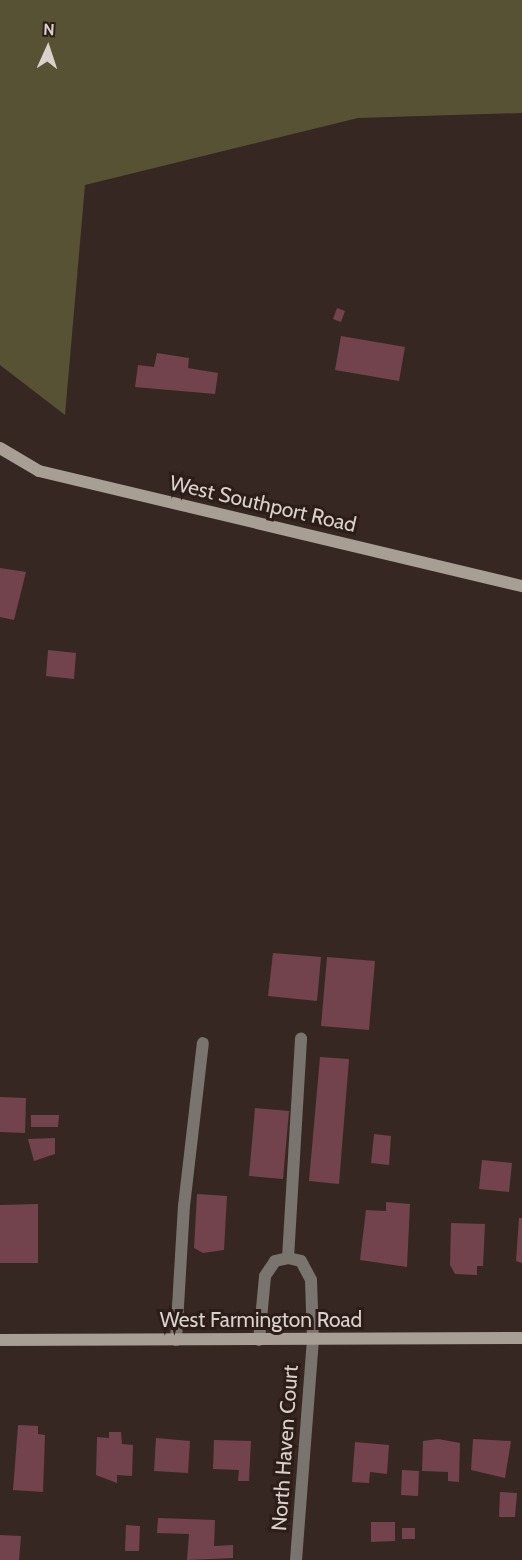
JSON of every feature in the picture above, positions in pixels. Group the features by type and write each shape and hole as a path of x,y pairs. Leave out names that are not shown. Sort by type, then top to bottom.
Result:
{"main road":[{"name":"West Southport Road","path":"0,448 39,471 522,586"},
{"name":"West Farmington Road","path":"0,1340 522,1338"}],"street":[{"path":"259,1340 265,1276 275,1261 288,1258 301,1038"},
{"path":"176,1340 184,1206 204,1043"},
{"name":"North Haven Court","path":"288,1258 301,1261 311,1280 313,1340 296,1560"}],"shaded area":[{"path":"0,0 522,0 522,113 358,118 85,185 65,415 0,365"}],"building":[{"path":"337,308 345,311 341,322 333,319"},
{"path":"341,336 405,347 399,381 335,370"},
{"path":"157,353 189,358 188,368 218,373 215,394 135,387 138,365 154,367"},
{"path":"0,568 26,572 14,620 0,617"},
{"path":"48,650 76,653 74,679 46,676"},
{"path":"273,953 321,957 317,1001 268,996"},
{"path":"327,957 375,961 369,1030 321,1026"},
{"path":"320,1057 349,1059 339,1184 309,1181"},
{"path":"0,1097 26,1098 25,1133 0,1132"},
{"path":"255,1108 289,1111 283,1179 249,1176"},
{"path":"31,1115 59,1115 58,1127 31,1127"},
{"path":"374,1134 391,1136 389,1165 371,1163"},
{"path":"55,1138 55,1154 34,1161 28,1139"},
{"path":"482,1160 512,1163 509,1192 479,1189"},
{"path":"197,1194 227,1196 224,1250 203,1253 194,1248"},
{"path":"386,1202 410,1204 407,1267 360,1260 366,1210 386,1211"},
{"path":"38,1204 38,1263 0,1263 0,1205"},
{"path":"519,1218 522,1218 522,1263 516,1261"},
{"path":"451,1223 485,1224 483,1266 477,1266 477,1275 455,1274 450,1265"},
{"path":"18,1425 38,1426 38,1434 45,1435 43,1492 13,1490"},
{"path":"109,1432 121,1432 122,1444 133,1445 132,1476 117,1475 117,1483 96,1475 97,1437 109,1438"},
{"path":"156,1438 190,1441 188,1473 154,1471"},
{"path":"438,1439 460,1443 459,1482 448,1481 448,1472 422,1471 423,1441"},
{"path":"473,1439 511,1441 505,1478 471,1470"},
{"path":"214,1440 251,1441 249,1481 238,1481 239,1470 213,1469"},
{"path":"355,1442 389,1445 387,1474 370,1472 369,1483 352,1482"},
{"path":"402,1470 419,1471 418,1496 401,1495"},
{"path":"500,1492 517,1493 515,1517 499,1517"},
{"path":"158,1518 215,1520 214,1546 233,1545 233,1558 187,1560 189,1534 157,1533"},
{"path":"371,1522 395,1522 395,1541 371,1542"},
{"path":"126,1525 140,1526 139,1551 125,1551"},
{"path":"402,1528 415,1528 415,1539 402,1539"},
{"path":"0,1535 21,1536 19,1560 0,1560"}]}
